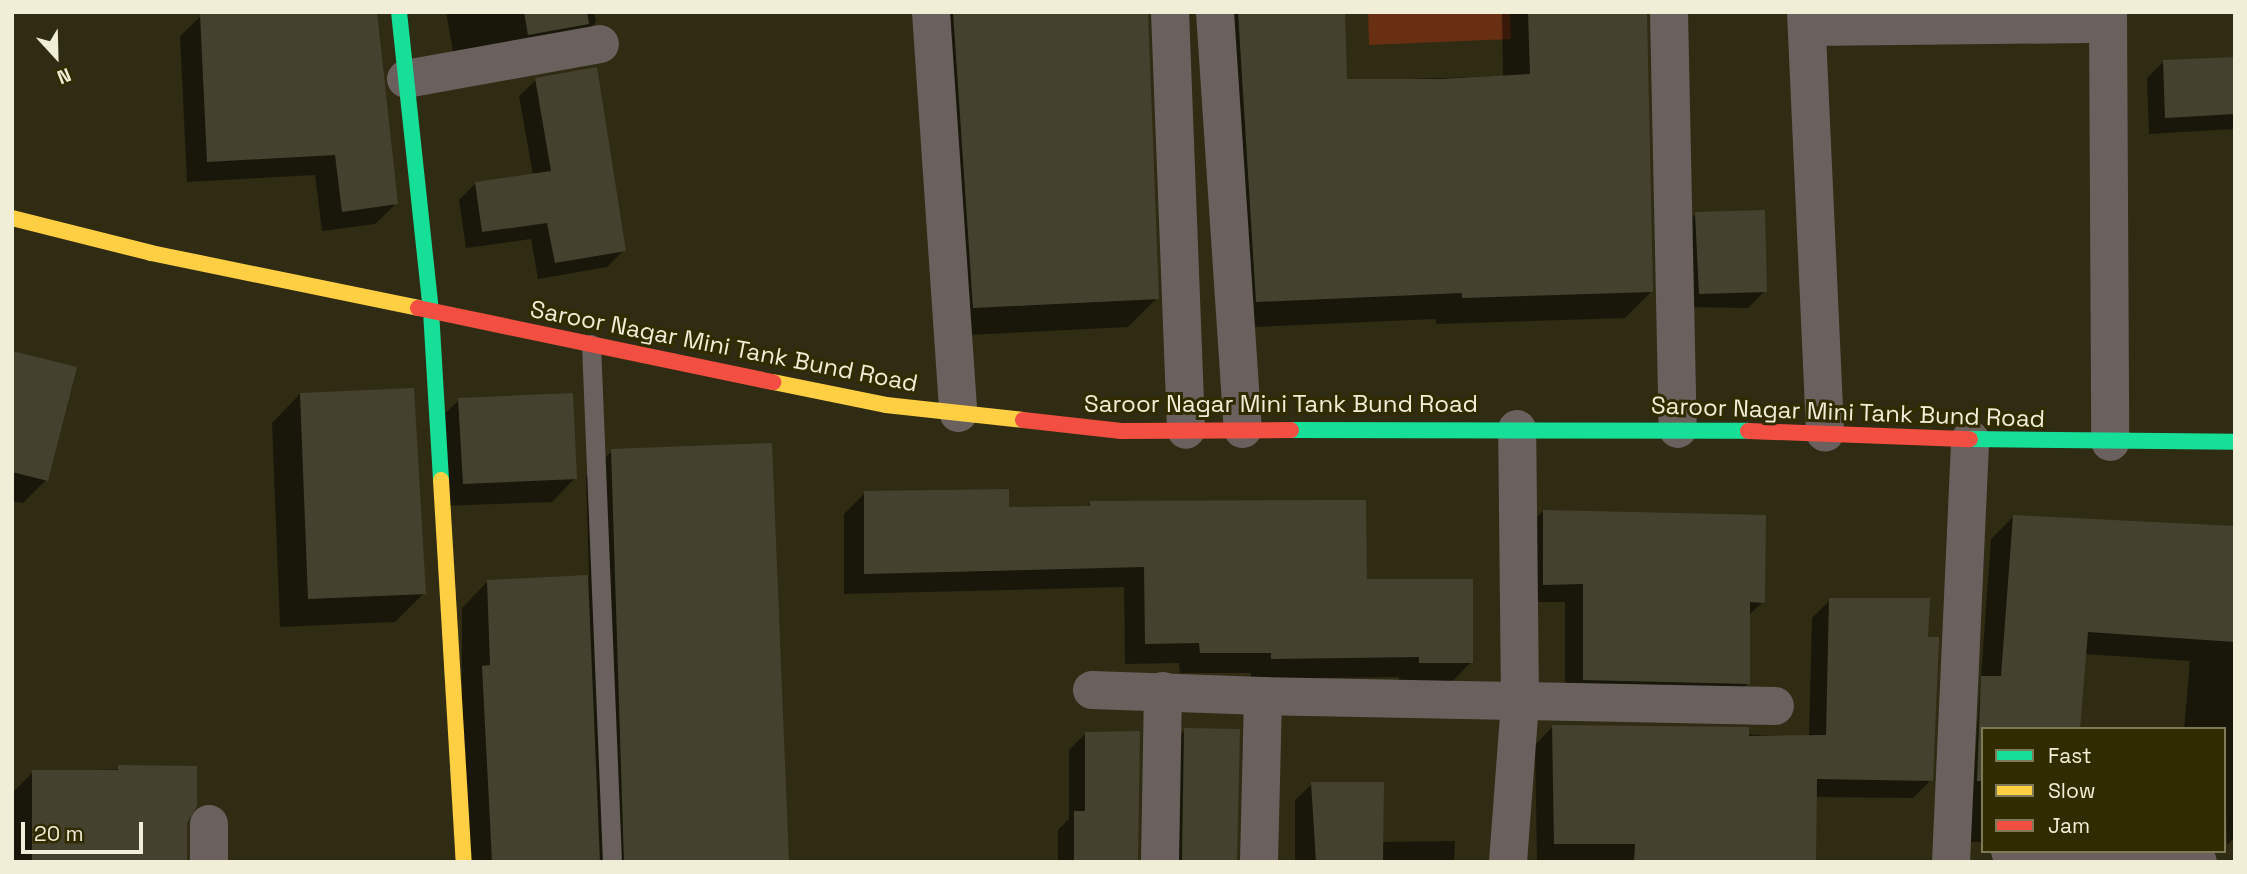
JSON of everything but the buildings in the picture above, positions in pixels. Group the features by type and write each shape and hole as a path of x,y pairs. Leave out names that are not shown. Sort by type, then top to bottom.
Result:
{"main road":[{"path":"399,12 431,311 464,862"},
{"name":"Saroor Nagar Mini Tank Bund Road","path":"12,218 151,253 886,405 1121,431 1678,429 1970,439 2235,442"}],"street":[{"path":"931,12 958,413"},
{"path":"1170,12 1186,430"},
{"path":"1215,12 1243,429"},
{"path":"1669,12 1678,429"},
{"path":"1825,433 1807,20 2108,18 2110,442"},
{"path":"406,79 600,44"},
{"path":"1508,862 1520,701 1517,429"},
{"path":"1962,853 1970,439"},
{"path":"1092,690 1775,706"},
{"path":"1160,862 1163,691"},
{"path":"1259,862 1263,696"},
{"path":"209,824 209,862"},
{"path":"2044,853 2198,862"}],"lane":[{"path":"591,344 612,862"}],"shaded area":[{"path":"1368,12 1510,12 1511,39 1369,45"}],"traffic: fast":[{"path":"399,12 431,311 441,480"},
{"path":"1291,430 1748,431"},
{"path":"1970,439 2235,442"}],"traffic: slow":[{"path":"12,218 151,253 418,308"},
{"path":"773,382 886,405 1023,420"},
{"path":"441,480 464,862"}],"traffic: jam":[{"path":"418,308 773,382"},
{"path":"1023,420 1121,431 1291,430"},
{"path":"1748,431 1970,439"}]}
